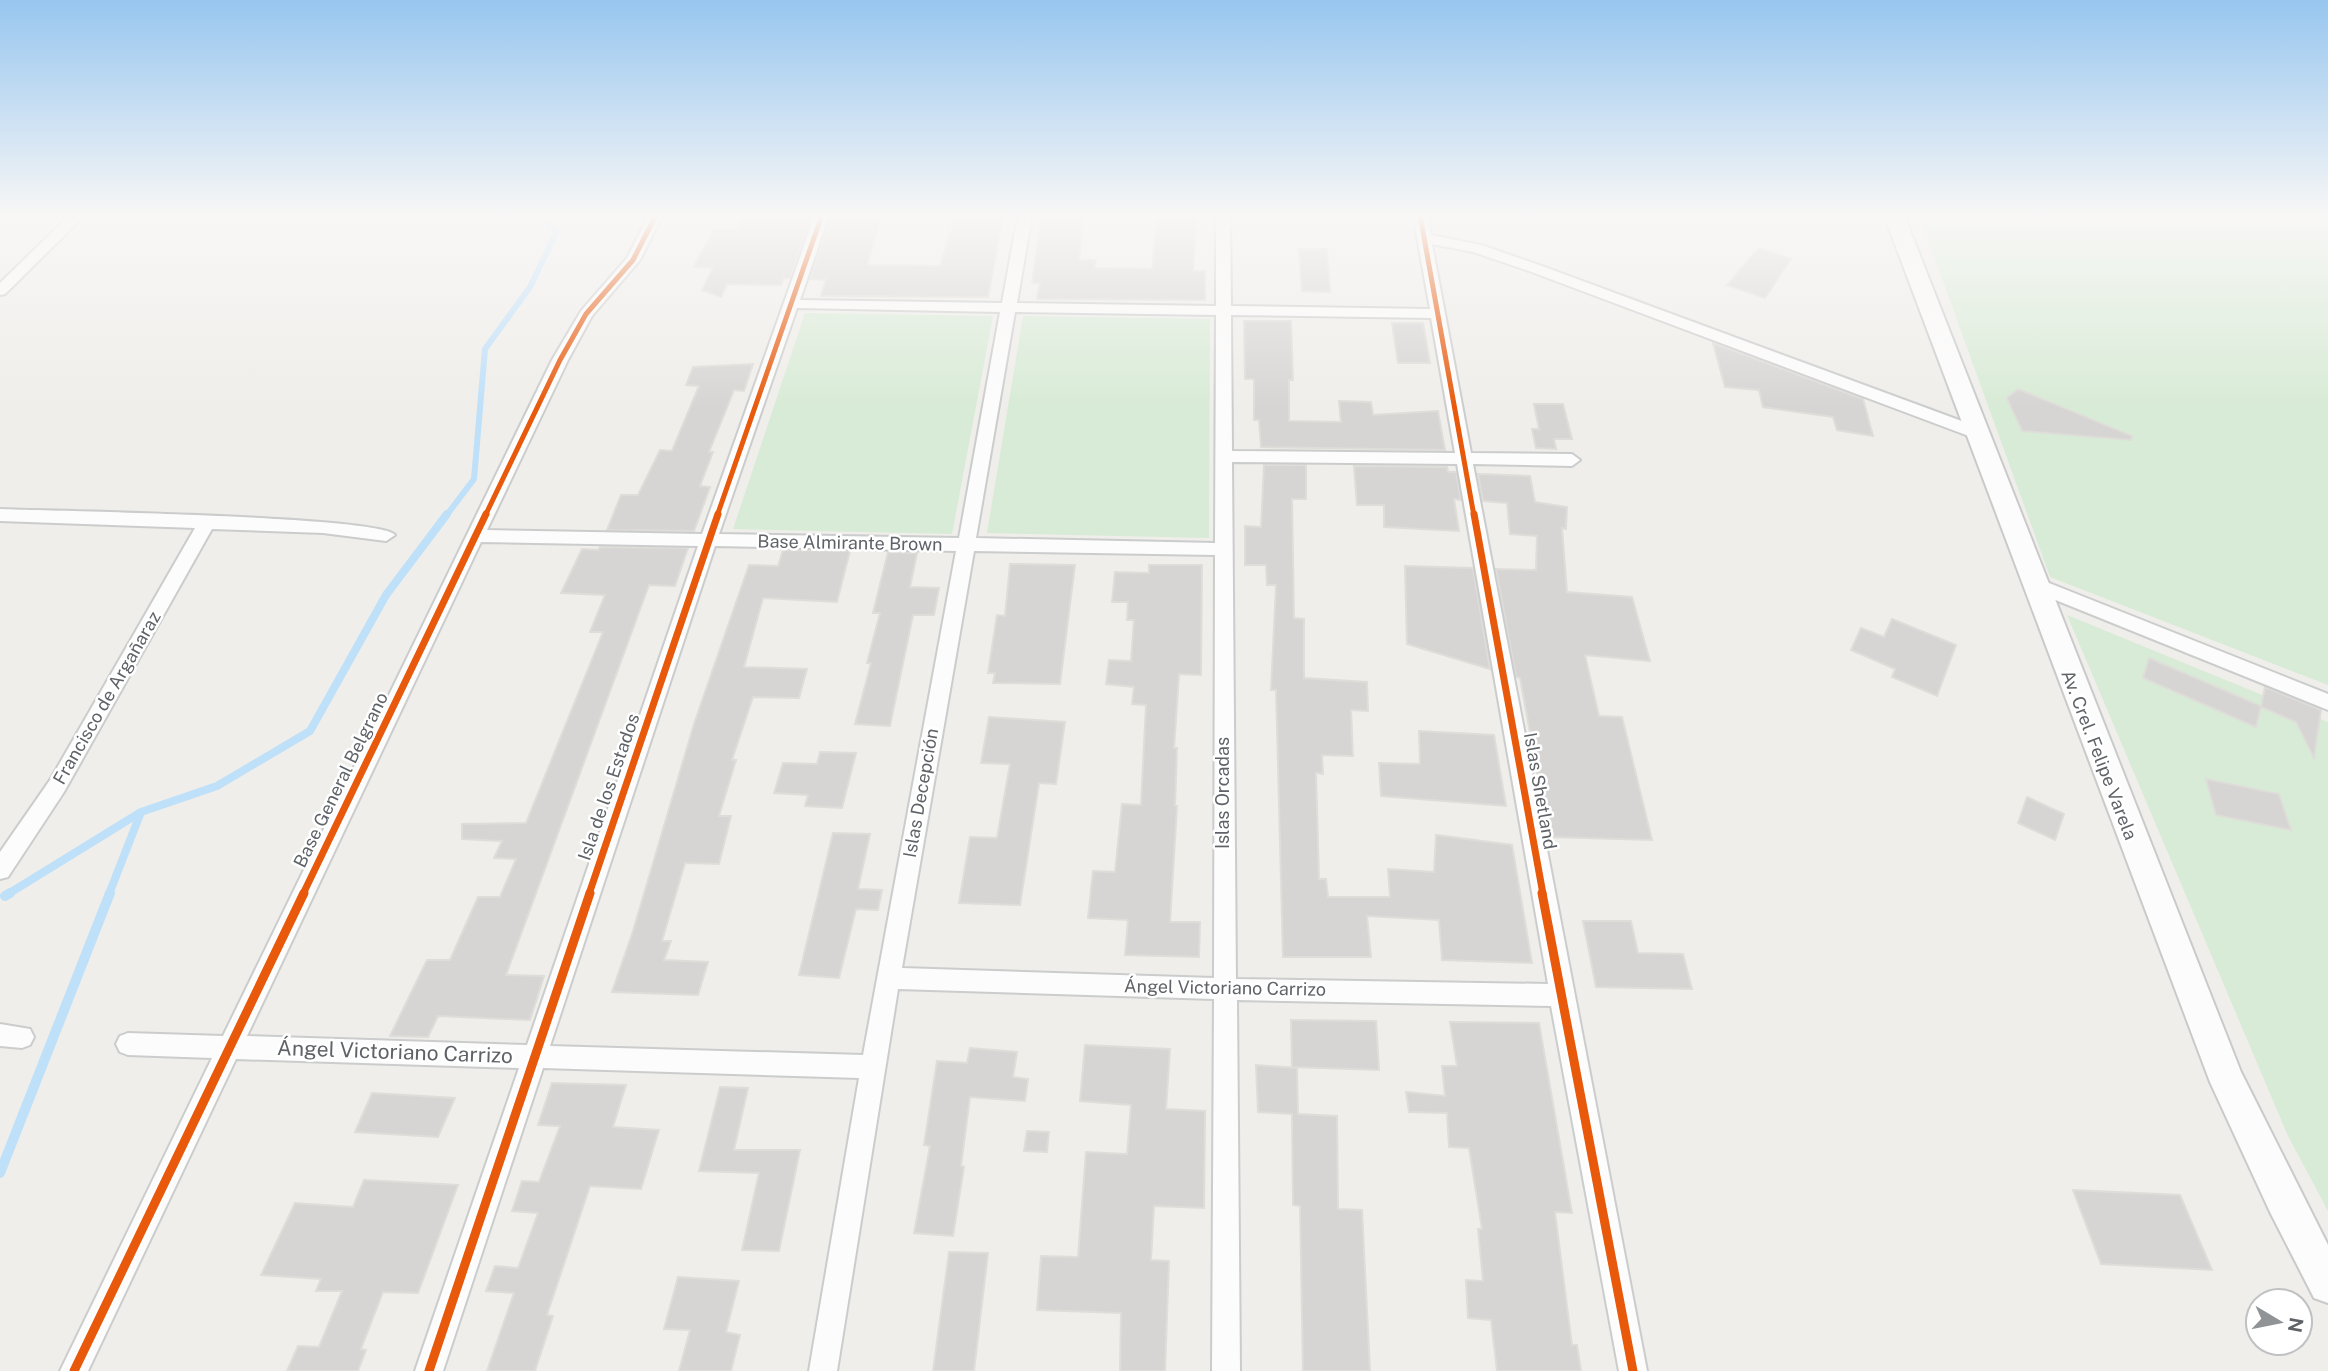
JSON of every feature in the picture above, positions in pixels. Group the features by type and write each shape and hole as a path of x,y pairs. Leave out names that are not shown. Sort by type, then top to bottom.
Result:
{"main road":[{"name":"Av. Crel. Felipe Varela","path":"1920,279 2034,584 2227,1082 2283,1199 2328,1284"}],"street":[{"name":"Base General Belgrano","path":"74,1371 560,360 586,314 616,279"},
{"name":"Isla de los Estados","path":"429,1371 709,539 800,279"},
{"name":"Islas Decepción","path":"822,1371 964,545 1014,279"},
{"name":"Islas Orcadas","path":"1224,279 1222,549 1226,1371"},
{"name":"Islas Shetland","path":"1431,279 1561,995 1633,1371"},
{"path":"1564,279 1980,434"},
{"path":"792,304 1437,314"},
{"path":"1224,456 1572,460"},
{"path":"0,515 323,527 386,535"},
{"name":"Francisco de Argañaraz","path":"0,870 57,786 207,523"},
{"name":"Base Almirante Brown","path":"477,536 1222,549"},
{"path":"2034,584 2328,702"},
{"name":"Ángel Victoriano Carrizo","path":"889,978 1224,989 1561,995"},
{"name":"Ángel Victoriano Carrizo","path":"128,1044 873,1067"}],"green space":[{"path":"1942,279 2328,279 2328,685 2050,577"},
{"path":"805,313 993,316 952,534 733,529"},
{"path":"1023,316 1210,319 1209,538 987,533"},
{"path":"2067,615 2328,722 2328,1211 2288,1136"}],"building":[{"path":"708,279 784,279 781,285 727,284 721,297 702,290"},
{"path":"810,279 991,279 988,297 821,296 826,280"},
{"path":"1033,279 1205,279 1205,300 1037,299 1040,283 1032,283"},
{"path":"1301,279 1329,279 1330,292 1302,291"},
{"path":"1732,279 1778,279 1765,298 1727,285"},
{"path":"1244,321 1291,321 1293,380 1289,380 1289,421 1341,422 1339,401 1371,402 1373,415 1438,411 1445,450 1261,447 1259,420 1254,420 1254,379 1245,379"},
{"path":"1392,323 1423,323 1430,363 1398,363"},
{"path":"1713,343 1863,399 1873,436 1837,430 1833,417 1763,407 1759,390 1725,387"},
{"path":"753,364 744,391 734,390 709,452 713,452 700,486 710,487 694,531 607,530 621,495 638,495 660,450 672,451 699,386 686,385 693,367"},
{"path":"2018,389 2132,436 2131,440 2022,431 2007,398"},
{"path":"1534,404 1563,404 1572,439 1554,439 1556,449 1536,448 1532,429 1539,429"},
{"path":"1264,465 1306,465 1306,499 1292,499 1294,618 1304,619 1304,678 1367,682 1368,711 1351,710 1353,756 1322,755 1323,774 1316,773 1319,879 1326,879 1328,897 1390,897 1388,869 1434,872 1436,835 1512,845 1532,963 1442,960 1439,920 1367,916 1371,957 1283,957 1276,690 1271,690 1276,585 1267,585 1266,565 1245,565 1245,526 1261,527"},
{"path":"1354,466 1447,467 1448,472 1456,472 1461,500 1454,499 1459,531 1384,527 1384,505 1357,505"},
{"path":"1478,474 1530,476 1535,502 1567,507 1566,529 1562,528 1567,592 1632,597 1650,661 1585,655 1599,716 1622,717 1652,840 1549,837 1520,678 1516,677 1496,569 1536,570 1537,536 1510,534 1507,503 1483,501"},
{"path":"600,547 688,548 675,586 649,585 506,975 544,976 530,1020 438,1016 428,1037 390,1036 427,960 450,960 478,897 500,897 516,859 494,858 502,841 462,839 462,824 526,823 603,632 590,632 605,595 561,593 582,549 598,550"},
{"path":"783,550 850,551 837,602 763,598 744,667 807,669 799,698 753,697 732,760 736,760 719,816 731,816 719,864 685,863 662,941 671,941 664,960 708,962 698,995 612,992 633,931 694,724 749,565 778,566"},
{"path":"888,552 917,553 910,587 939,588 934,615 913,615 890,726 855,724 871,663 867,663 880,613 873,613"},
{"path":"1010,564 1075,565 1060,684 993,683 995,673 988,673 997,615 1005,616"},
{"path":"1149,565 1202,565 1201,675 1179,674 1174,748 1177,748 1177,806 1170,922 1200,922 1199,957 1125,955 1128,920 1088,918 1093,871 1115,872 1122,804 1141,805 1146,705 1132,704 1134,687 1106,684 1109,660 1131,661 1134,620 1127,620 1128,602 1112,602 1115,572 1149,573"},
{"path":"1405,566 1473,568 1490,669 1407,644"},
{"path":"1892,619 1956,645 1937,696 1892,677 1895,669 1851,650 1861,628 1884,637"},
{"path":"2149,658 2261,706 2256,727 2143,678"},
{"path":"2265,687 2321,710 2314,758 2296,722 2261,707"},
{"path":"989,717 1065,722 1056,784 1039,783 1020,905 959,903 970,837 997,838 1010,764 981,763"},
{"path":"1419,731 1494,735 1506,806 1381,796 1379,763 1420,764"},
{"path":"820,752 856,753 842,808 805,806 808,795 774,793 783,763 817,764"},
{"path":"2206,779 2279,794 2291,830 2216,815"},
{"path":"2027,797 2064,814 2055,840 2018,823"},
{"path":"833,833 870,834 858,889 882,890 878,910 856,909 839,978 799,975"},
{"path":"1583,921 1631,921 1638,953 1683,954 1692,989 1596,987"},
{"path":"1291,1020 1376,1021 1379,1070 1292,1067"},
{"path":"1450,1022 1539,1023 1572,1213 1555,1212 1572,1345 1577,1345 1581,1371 1497,1371 1491,1320 1468,1318 1466,1280 1483,1281 1478,1229 1482,1229 1469,1148 1449,1147 1447,1113 1409,1112 1406,1092 1445,1096 1442,1066 1457,1066"},
{"path":"1085,1045 1170,1049 1166,1109 1205,1111 1204,1208 1154,1206 1151,1260 1169,1261 1165,1371 1120,1371 1121,1313 1037,1310 1041,1256 1078,1257 1086,1152 1127,1154 1131,1105 1080,1101"},
{"path":"970,1048 1017,1052 1013,1077 1028,1079 1025,1101 970,1097 961,1166 964,1167 953,1236 914,1233 930,1146 924,1145 937,1061 967,1063"},
{"path":"1256,1065 1297,1068 1298,1114 1337,1116 1338,1209 1362,1210 1370,1371 1303,1371 1300,1206 1293,1205 1292,1114 1258,1112"},
{"path":"552,1083 626,1085 613,1127 659,1130 641,1189 590,1186 547,1315 553,1316 535,1371 487,1371 514,1293 486,1291 495,1266 518,1268 538,1213 512,1211 522,1181 539,1182 560,1126 538,1125"},
{"path":"720,1087 748,1088 734,1150 800,1150 779,1251 742,1250 759,1173 699,1171"},
{"path":"372,1093 455,1098 438,1137 355,1132"},
{"path":"1027,1131 1049,1132 1047,1152 1024,1151"},
{"path":"364,1180 458,1185 418,1293 383,1292 361,1349 366,1350 358,1371 287,1371 298,1346 319,1347 342,1291 316,1291 321,1279 261,1275 295,1203 353,1207"},
{"path":"2073,1190 2180,1195 2212,1270 2101,1264"},
{"path":"949,1252 988,1253 974,1371 933,1371"},
{"path":"678,1277 739,1281 726,1332 740,1335 731,1371 679,1371 690,1330 664,1329"}],"waterway":[{"path":"446,516 474,479 485,349 534,279"},
{"path":"141,812 217,786 310,731 386,595 447,514"},
{"path":"8,894 141,812"},
{"path":"109,894 141,812"},
{"path":"5,896 10,893"},
{"path":"0,1173 110,893"}],"cycle path":[{"path":"74,1371 560,360 586,314 616,279"},
{"path":"429,1371 709,539 800,279"},
{"path":"1432,279 1561,995 1633,1371"}]}
